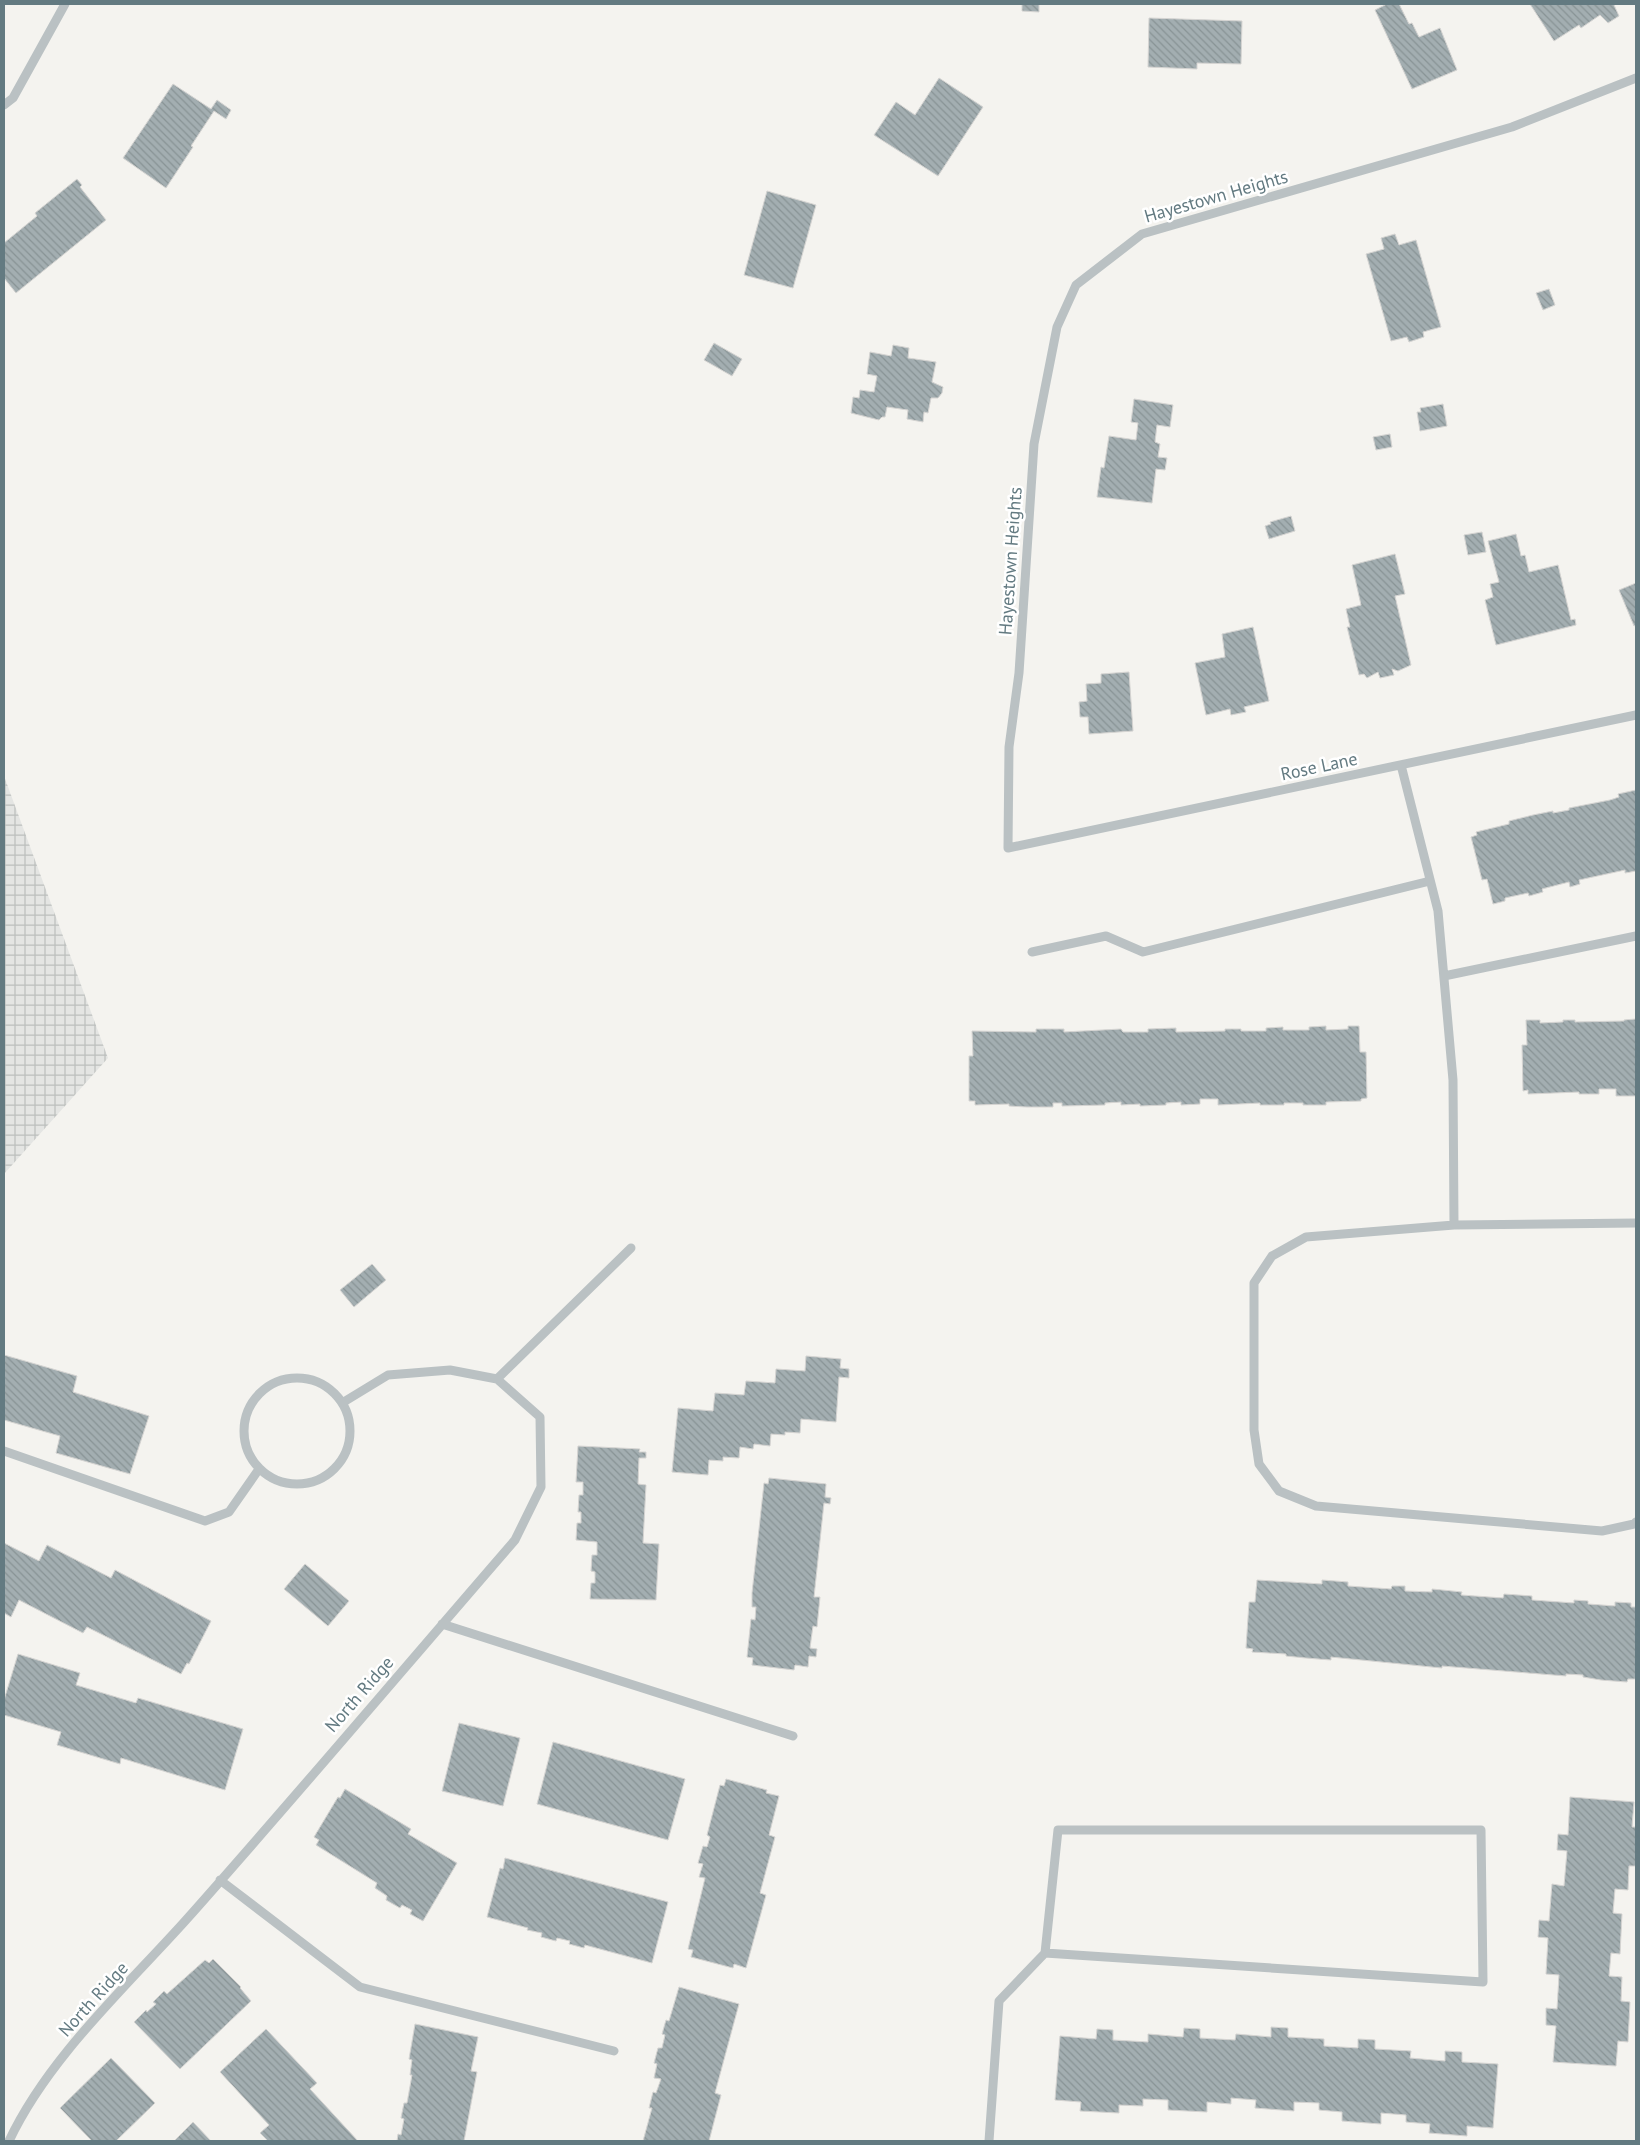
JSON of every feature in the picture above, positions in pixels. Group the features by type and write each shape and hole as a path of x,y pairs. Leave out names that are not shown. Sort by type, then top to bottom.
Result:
{"street":[{"path":"4,105 13,98 64,4"},
{"name":"Hayestown Heights","path":"1008,848 1009,747 1020,672 1034,444 1057,327 1076,284 1142,234 1512,127 1636,78"},
{"name":"Rose Lane","path":"1008,848 1636,715"},
{"path":"1401,765 1438,911 1453,1080 1454,1225"},
{"path":"1032,952 1106,936 1143,952 1430,881"},
{"path":"1444,976 1636,936"},
{"path":"1636,1223 1454,1225 1306,1237 1272,1256 1254,1283 1254,1430 1259,1464 1279,1491 1316,1506 1602,1531 1636,1522"},
{"path":"342,1403 388,1374 450,1370 497,1379 631,1248"},
{"path":"291,1378 310,1380 328,1389 342,1403 349,1420 349,1440 343,1458 330,1473 313,1482 294,1484 275,1480 259,1469 248,1452 243,1433 246,1414 256,1396 271,1384 291,1378"},
{"name":"North Ridge","path":"9,2141 20,2118 76,2040 220,1880 515,1540 541,1487 540,1417 497,1379"},
{"path":"4,1451 205,1521 229,1512 259,1469"},
{"path":"442,1624 793,1736"},
{"path":"989,2141 999,2001 1045,1953 1058,1830 1481,1830 1483,1982 1045,1953"},
{"path":"220,1880 360,1987 614,2051"}],"shaded area":[{"path":"4,776 108,1058 4,1174"}],"building":[{"path":"1022,4 1039,4 1039,12 1022,11"},
{"path":"1387,4 1399,4 1409,24 1412,23 1419,37 1440,28 1457,70 1412,89 1375,10"},
{"path":"1530,4 1616,4 1614,5 1619,16 1608,23 1600,15 1581,28 1579,25 1554,41"},
{"path":"1149,18 1242,21 1241,64 1197,63 1197,69 1148,67"},
{"path":"939,78 983,107 938,176 874,135 896,102 915,115"},
{"path":"173,84 211,109 217,100 231,110 226,119 214,111 166,188 123,158"},
{"path":"77,179 82,185 80,187 106,220 16,293 4,278 4,243 37,216 35,213"},
{"path":"767,191 816,205 793,288 744,275"},
{"path":"1395,234 1399,245 1416,240 1441,327 1423,332 1424,337 1409,342 1407,337 1391,341 1366,254 1384,249 1381,238"},
{"path":"1549,289 1555,305 1543,310 1536,293"},
{"path":"714,343 742,359 732,376 704,360"},
{"path":"893,345 909,348 908,358 936,362 932,382 943,387 942,393 938,398 931,398 928,413 924,412 923,422 907,419 908,410 887,407 885,417 879,420 851,413 853,397 859,398 860,390 874,392 877,376 867,374 870,352 891,356"},
{"path":"1134,399 1173,405 1170,427 1157,425 1155,442 1160,444 1158,457 1167,458 1165,470 1156,469 1152,503 1097,497 1101,467 1104,468 1109,436 1136,440 1138,423 1131,422"},
{"path":"1443,404 1447,426 1420,431 1417,412 1421,412 1420,408"},
{"path":"1390,434 1392,447 1376,450 1373,437"},
{"path":"1291,516 1295,531 1269,539 1265,526 1271,524 1270,522"},
{"path":"1482,532 1486,552 1468,555 1464,535"},
{"path":"1516,534 1521,556 1525,555 1529,572 1558,565 1571,620 1575,619 1576,625 1496,645 1485,600 1493,597 1490,584 1499,582 1488,541"},
{"path":"1395,554 1405,594 1395,596 1411,665 1398,671 1392,669 1394,675 1380,678 1378,672 1367,678 1364,674 1359,675 1347,627 1350,627 1346,609 1361,605 1352,565"},
{"path":"1636,583 1636,625 1634,626 1619,590"},
{"path":"1253,627 1269,701 1244,707 1246,712 1231,715 1230,709 1206,715 1195,663 1225,657 1222,634"},
{"path":"1129,672 1133,731 1089,734 1088,717 1080,717 1079,702 1087,701 1086,684 1101,683 1101,674"},
{"path":"1636,790 1636,871 1625,873 1625,870 1579,880 1580,884 1570,887 1569,882 1542,889 1543,892 1529,896 1528,893 1505,898 1505,901 1493,904 1487,879 1482,880 1471,837 1477,835 1476,832 1509,824 1509,821 1533,815 1569,810 1569,808 1610,800 1619,797 1618,794"},
{"path":"1636,1019 1636,1096 1616,1096 1616,1089 1599,1089 1599,1094 1579,1094 1579,1092 1528,1094 1528,1090 1523,1091 1522,1045 1527,1045 1526,1020 1540,1020 1540,1023 1563,1022 1563,1020 1575,1020 1575,1022"},
{"path":"1326,1026 1326,1030 1348,1029 1348,1026 1359,1026 1360,1052 1366,1052 1367,1098 1361,1099 1361,1101 1326,1102 1326,1105 1284,1103 1284,1105 1260,1105 1260,1103 1218,1105 1218,1099 1200,1099 1200,1104 1181,1105 1181,1102 1166,1103 1166,1105 1140,1106 1140,1104 1121,1105 1121,1102 1105,1103 1105,1105 1062,1106 1062,1103 1053,1103 1053,1107 1027,1107 1009,1106 1009,1104 975,1105 975,1101 969,1101 969,1056 973,1056 972,1031 1036,1032 1036,1029 1064,1029 1064,1032 1121,1029 1123,1032 1148,1032 1148,1029 1176,1028 1176,1032 1225,1031 1225,1029 1266,1031 1266,1028 1283,1027 1283,1030 1309,1030 1309,1027"},
{"path":"372,1264 386,1280 354,1307 340,1290"},
{"path":"4,1355 77,1376 73,1392 149,1416 130,1474 56,1453 60,1436 4,1420"},
{"path":"806,1356 841,1359 840,1368 849,1369 849,1378 839,1377 836,1422 801,1419 800,1433 785,1432 785,1435 771,1434 770,1446 754,1444 753,1449 740,1447 739,1458 723,1457 723,1461 709,1460 708,1475 672,1472 678,1408 713,1411 715,1393 744,1395 746,1381 775,1383 776,1369 805,1371"},
{"path":"578,1446 640,1449 639,1452 646,1452 646,1458 639,1458 638,1484 646,1485 643,1543 659,1544 656,1600 590,1599 591,1583 595,1583 595,1572 591,1571 592,1555 597,1555 597,1542 576,1540 577,1523 581,1523 581,1512 578,1512 579,1495 583,1495 583,1482 576,1482"},
{"path":"769,1478 826,1484 825,1497 831,1498 830,1504 824,1503 814,1597 820,1597 817,1627 813,1626 810,1648 817,1649 816,1657 809,1656 808,1667 795,1665 794,1670 752,1665 753,1658 747,1657 751,1619 755,1620 756,1607 752,1607 752,1593 764,1483 768,1484"},
{"path":"4,1543 39,1561 47,1545 111,1578 115,1570 211,1621 189,1664 187,1663 181,1674 87,1627 83,1633 19,1600 11,1617 4,1613"},
{"path":"305,1564 349,1601 328,1626 284,1589"},
{"path":"1257,1580 1322,1584 1322,1580 1348,1582 1348,1586 1391,1589 1392,1586 1405,1586 1405,1591 1432,1592 1432,1589 1462,1592 1461,1595 1503,1598 1504,1594 1532,1596 1532,1600 1574,1603 1574,1600 1588,1601 1588,1604 1615,1606 1615,1602 1631,1603 1631,1607 1636,1607 1636,1679 1628,1679 1627,1682 1601,1680 1583,1677 1583,1675 1566,1674 1566,1676 1442,1666 1442,1668 1331,1657 1331,1660 1252,1652 1253,1649 1246,1648 1249,1602 1255,1602"},
{"path":"18,1654 80,1673 76,1685 136,1703 138,1698 243,1729 225,1790 121,1758 120,1764 57,1745 61,1732 4,1715 4,1700"},
{"path":"459,1723 520,1738 503,1806 442,1791"},
{"path":"553,1742 685,1779 668,1840 537,1804"},
{"path":"726,1779 767,1790 766,1793 779,1796 769,1835 775,1837 760,1893 766,1895 746,1968 734,1964 733,1968 691,1957 693,1950 688,1949 705,1878 699,1877 703,1864 698,1863 703,1846 707,1847 710,1837 707,1835 720,1785 724,1786"},
{"path":"345,1789 411,1829 408,1834 457,1863 423,1921 410,1914 412,1910 402,1905 400,1908 386,1900 387,1896 375,1888 377,1883 316,1845 319,1840 314,1837 338,1797 340,1798"},
{"path":"1570,1797 1634,1802 1632,1827 1636,1827 1636,1866 1629,1866 1628,1890 1615,1889 1613,1913 1622,1914 1620,1954 1611,1953 1609,1976 1622,1977 1621,2001 1630,2002 1628,2042 1618,2041 1616,2066 1553,2062 1556,2026 1546,2025 1546,2008 1557,2009 1559,1975 1546,1974 1548,1938 1538,1937 1539,1920 1549,1921 1552,1884 1564,1886 1567,1851 1557,1850 1558,1834 1568,1835"},
{"path":"505,1858 668,1902 652,1963 585,1945 584,1948 569,1944 570,1941 557,1938 556,1941 541,1937 542,1933 487,1917 500,1868 503,1869"},
{"path":"213,1959 241,1987 251,2001 180,2069 134,2022 146,2010 147,2012 156,2004 153,2002 164,1991 167,1994 205,1960 209,1963"},
{"path":"679,1987 739,2004 715,2093 721,2095 709,2141 643,2141 652,2108 649,2108 653,2092 656,2093 661,2079 654,2078 657,2064 654,2063 658,2048 662,2048 665,2035 662,2034 666,2020 669,2021"},
{"path":"415,2024 478,2037 471,2071 477,2072 464,2141 397,2141 398,2134 401,2135 404,2119 401,2118 404,2103 407,2103 412,2075 410,2075 412,2060 409,2059"},
{"path":"1271,2027 1288,2028 1288,2037 1324,2039 1324,2046 1358,2048 1358,2039 1375,2040 1375,2049 1411,2051 1410,2058 1445,2061 1445,2051 1462,2052 1462,2062 1498,2064 1493,2128 1467,2126 1467,2136 1429,2133 1430,2124 1406,2122 1406,2115 1381,2113 1381,2124 1342,2121 1342,2112 1319,2110 1319,2103 1294,2102 1294,2111 1255,2108 1256,2100 1231,2098 1231,2104 1207,2102 1207,2112 1168,2110 1168,2100 1143,2099 1143,2106 1119,2105 1119,2113 1080,2111 1081,2102 1055,2100 1060,2036 1096,2039 1097,2029 1113,2030 1113,2040 1148,2042 1148,2034 1183,2037 1184,2028 1200,2029 1200,2038 1235,2040 1236,2034 1271,2037"},
{"path":"266,2029 317,2083 310,2089 358,2141 268,2141 260,2133 269,2125 220,2072"},
{"path":"111,2058 155,2103 116,2141 92,2141 60,2108"},
{"path":"193,2122 211,2141 174,2141"}]}
